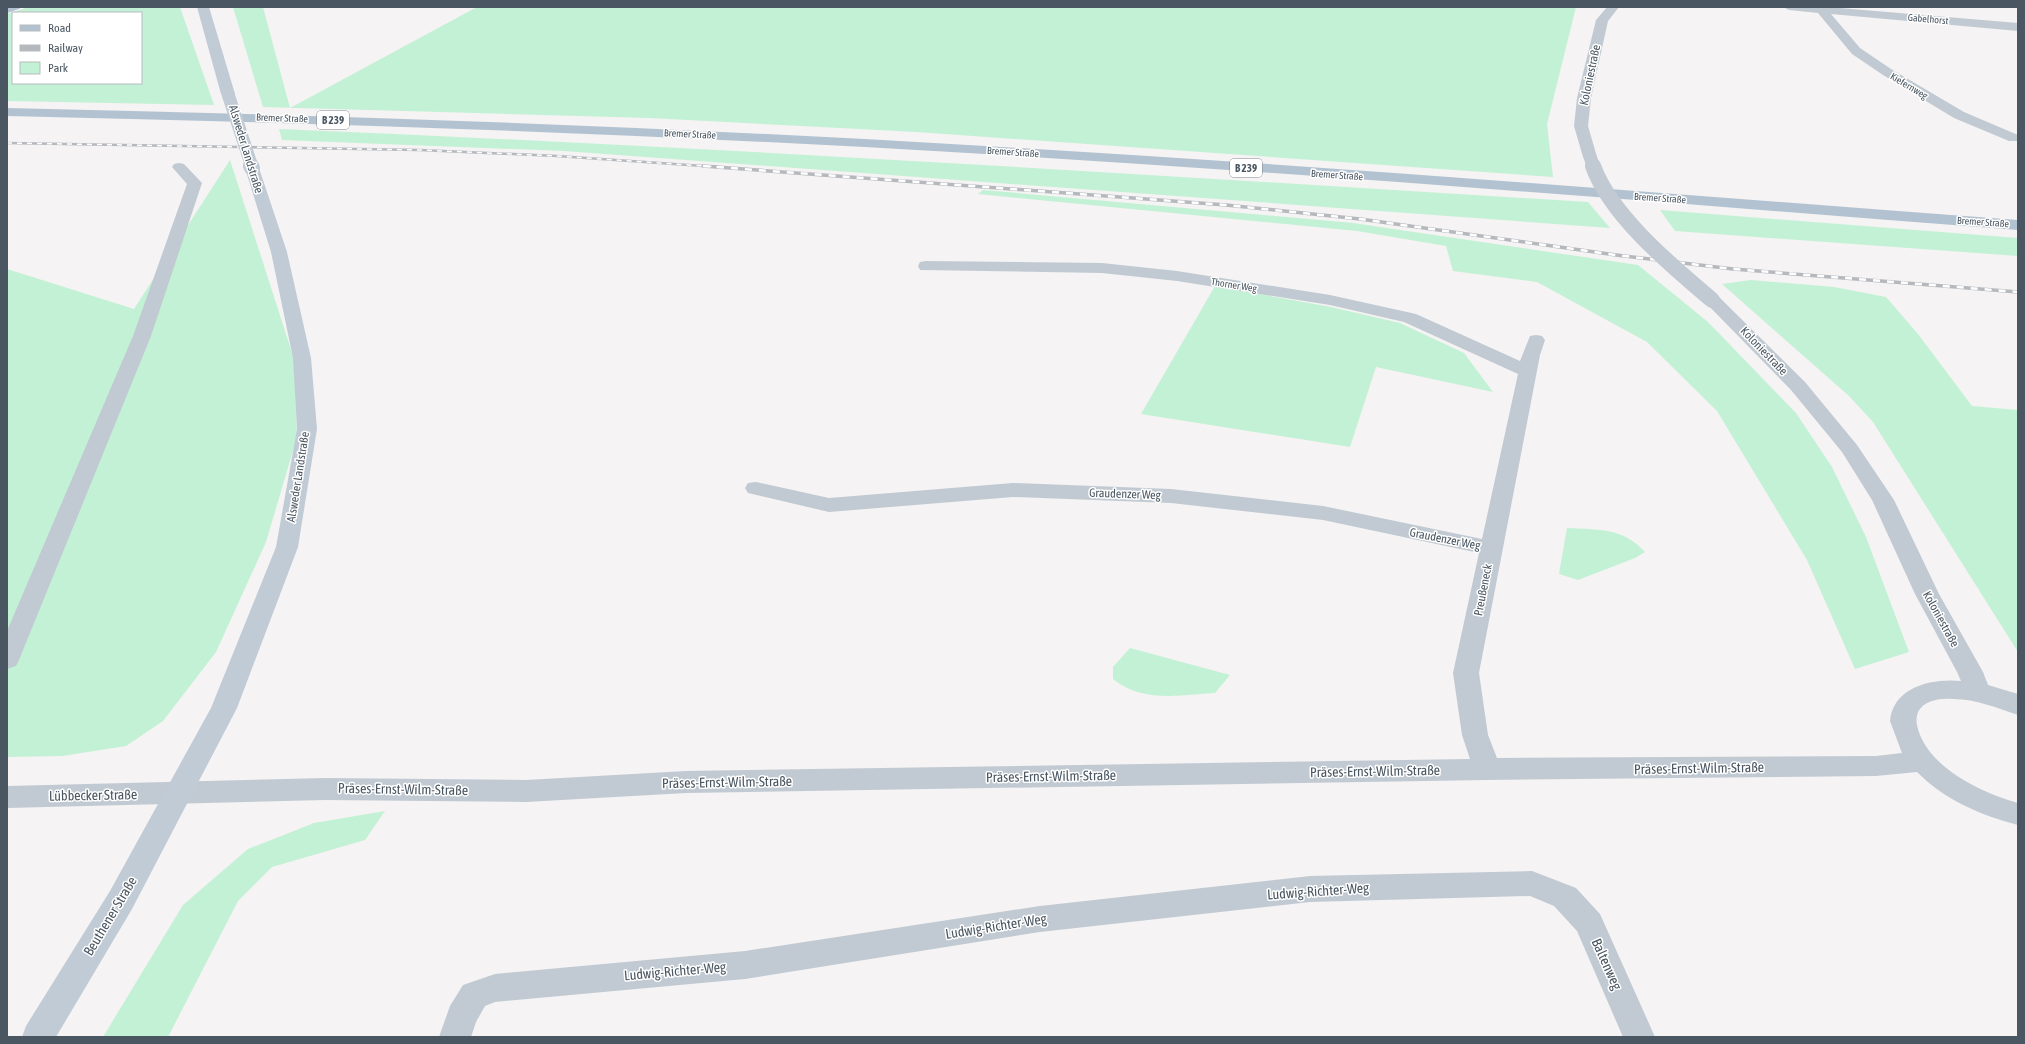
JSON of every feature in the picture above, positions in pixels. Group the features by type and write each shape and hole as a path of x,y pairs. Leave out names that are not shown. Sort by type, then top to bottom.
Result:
{"main road":[{"path":"7,10 15,7"},
{"name":"Alsweder Landstraße","path":"179,794 224,708 287,547 307,429 302,358 279,252 228,94 203,7"},
{"name":"Bremer Straße","path":"7,112 489,125 946,148 2018,225"},
{"name":"Beuthener Straße","path":"38,1037 120,900 179,794"}],"street":[{"path":"1597,7 1602,20"},
{"name":"Koloniestraße","path":"1613,7 1602,20 1584,98 1581,126 1598,179 1613,204 1673,266 1712,300 1798,386 1850,449 1883,500 1927,594 1970,672 1977,691"},
{"name":"Gabelhorst","path":"1789,7 2018,27"},
{"name":"Kiefernweg","path":"1822,10 1856,51 1887,72 1959,115 2014,138"},
{"path":"1980,11 2005,26"},
{"path":"7,660 147,321 195,183 180,167"},
{"name":"Thorner Weg","path":"926,266 1102,268 1178,276 1330,300 1410,318 1528,372"},
{"name":"Preußeneck","path":"1487,769 1475,735 1468,703 1466,673 1528,372 1536,340"},
{"name":"Graudenzer Weg","path":"756,488 829,505 1013,490 1171,496 1323,513 1492,548"},
{"path":"2018,705 1977,691 1947,688 1925,693 1909,703 1902,719 1907,739 1922,761 1945,781 1974,798 2018,814"},
{"name":"Präses-Ernst-Wilm-Straße","path":"179,794 325,789 526,791 686,782 1487,769 1876,766 1922,761"},
{"name":"Lübbecker Straße","path":"7,797 179,794"},
{"name":"Ludwig-Richter-Weg","path":"455,1037 461,1017 474,995 495,988 745,965 1040,919 1310,889 1532,883 1565,897"},
{"name":"Baltenweg","path":"1565,897 1588,923 1639,1037"}],"green space":[{"path":"29,7 180,7 214,105 7,101 7,14 12,12 12,84 142,84 142,12 13,12"},
{"path":"233,7 263,7 290,108 263,107"},
{"path":"477,7 1576,7 1547,124 1553,177 917,132 649,118 290,108"},
{"path":"279,129 770,153 1588,202 1610,228 564,151 282,140"},
{"path":"230,160 294,359 297,437 266,542 216,652 163,721 126,746 62,756 7,757 7,269 134,309"},
{"path":"983,190 1353,223 1638,265 1708,322 1796,413 1832,467 1866,537 1909,652 1855,669 1807,560 1717,411 1647,342 1537,282 1453,271 1446,246 1357,231 978,194"},
{"path":"1660,210 2018,238 2018,256 1675,231"},
{"path":"1751,280 1834,287 1886,297 1918,334 1972,406 2018,410 2018,652 1873,422 1849,396 1722,284"},
{"path":"1215,286 1331,307 1400,323 1464,353 1493,392 1376,367 1350,447 1141,414"},
{"path":"1567,528 1609,531 1619,534 1628,538 1645,552 1635,558 1578,580 1559,574"},
{"path":"1130,648 1230,675 1215,693 1162,696 1136,692 1124,687 1113,679 1113,667"},
{"path":"385,811 365,840 272,867 238,901 168,1037 103,1037 183,905 248,849 314,823"}],"railway":[{"path":"7,143 420,150 557,156 718,167"},
{"path":"703,166 1226,205 1360,219 1616,255 1733,269 2018,292"}]}
